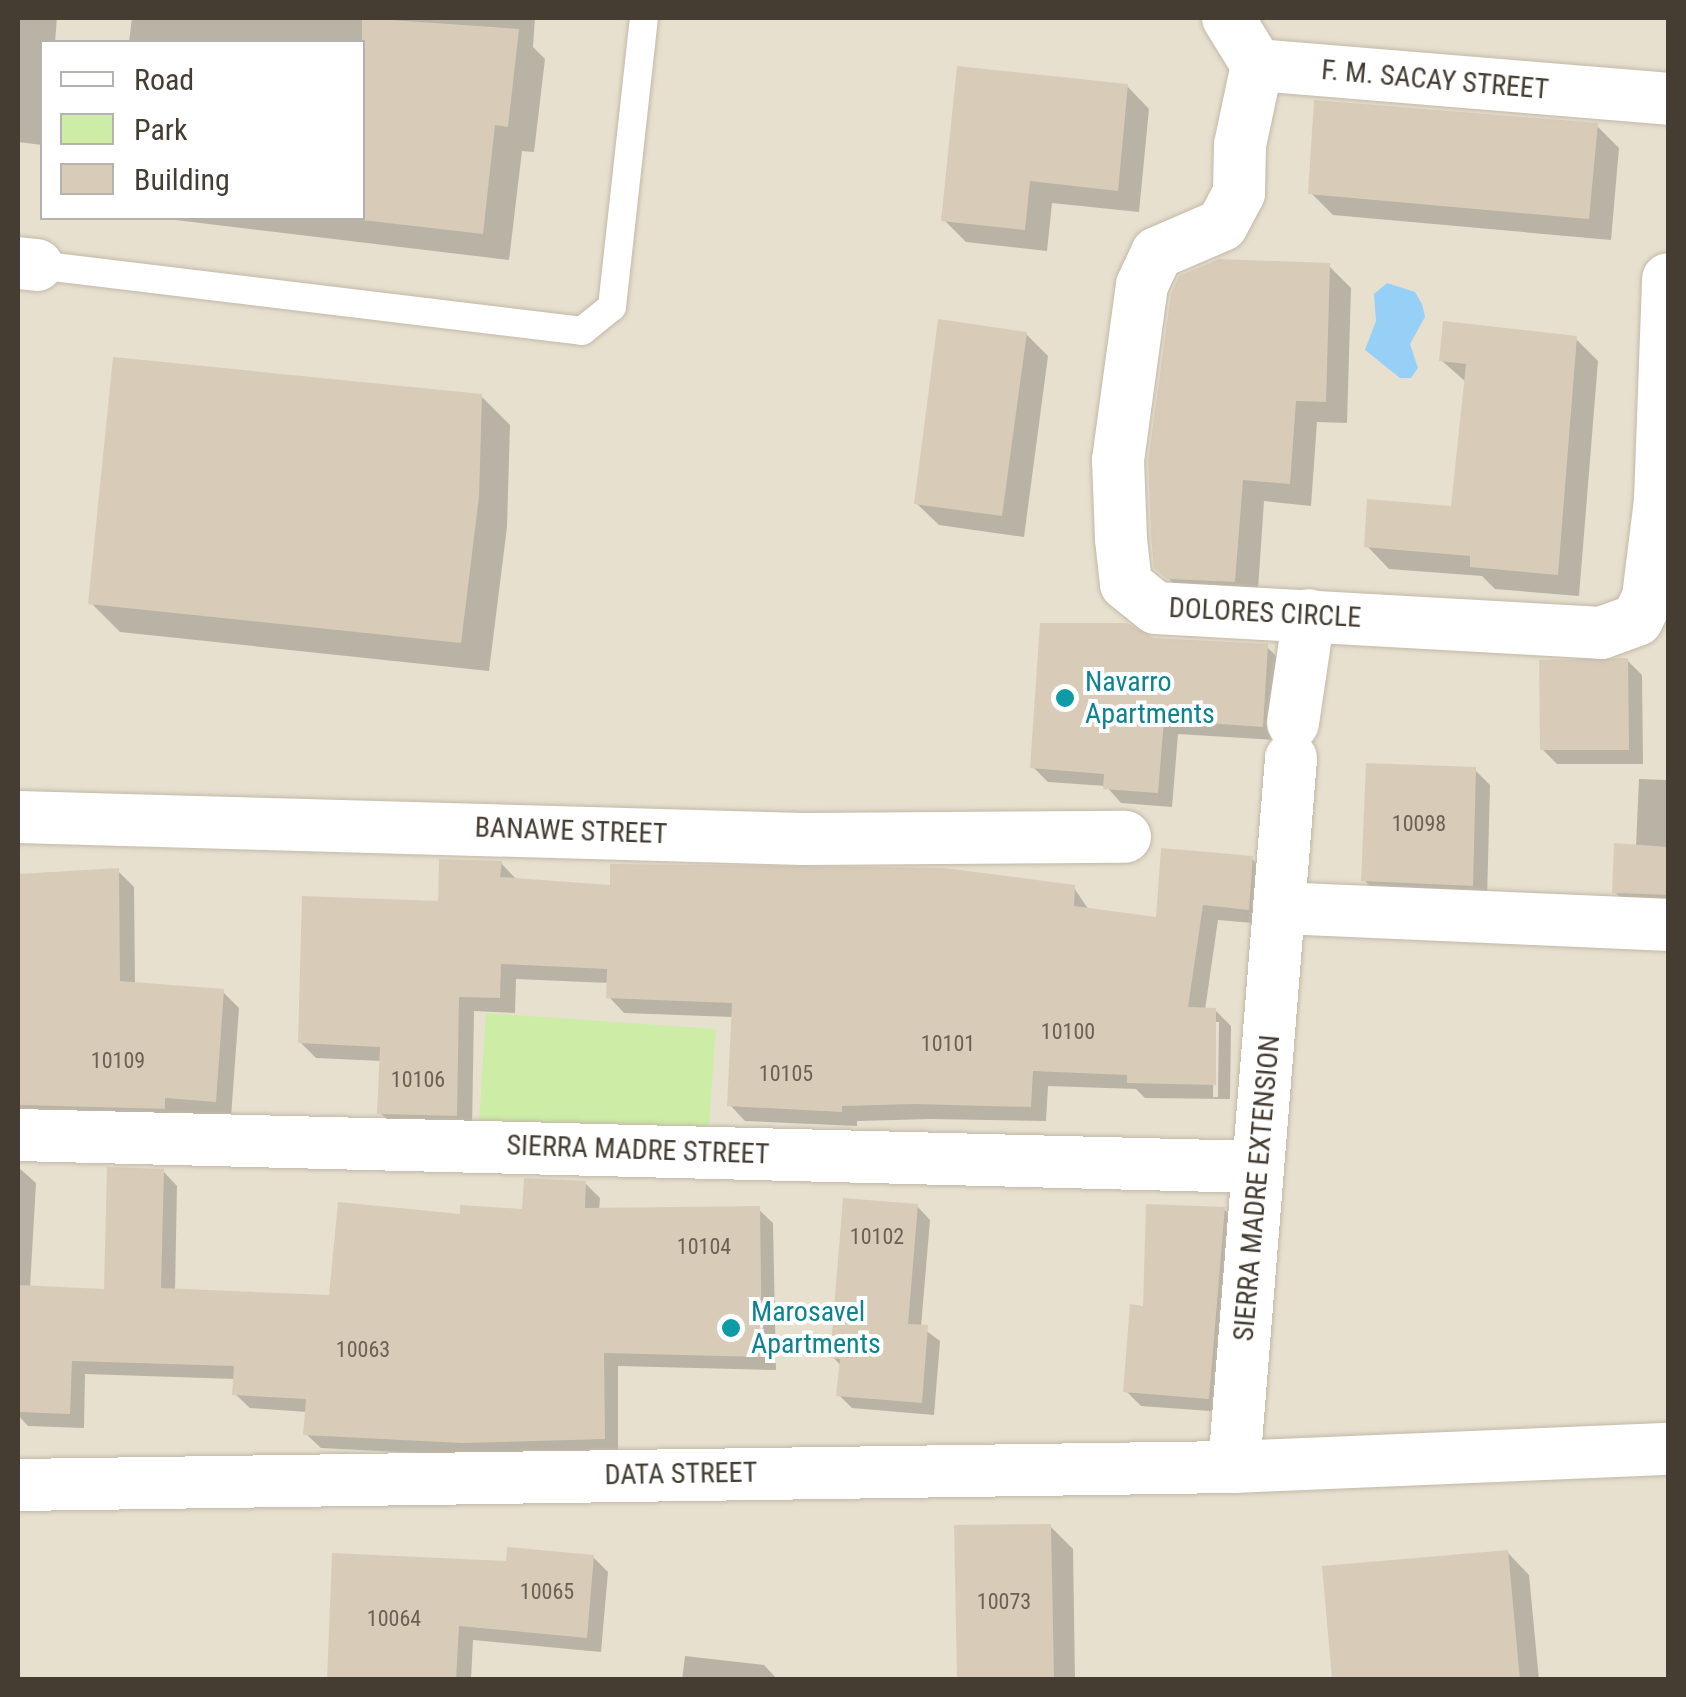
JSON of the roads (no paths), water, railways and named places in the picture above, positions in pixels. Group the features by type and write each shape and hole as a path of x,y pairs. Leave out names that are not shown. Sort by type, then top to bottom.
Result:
{"street":[{"path":"1228,18 1257,65"},
{"name":"F. M. SACAY STREET","path":"1257,65 1668,99"},
{"name":"DOLORES CIRCLE","path":"1257,65 1240,145 1239,193 1222,225 1158,253 1142,285 1118,460 1121,539 1126,584 1156,608 1600,633 1637,620 1648,597 1660,500 1668,279"},
{"name":"SIERRA MADRE EXTENSION","path":"1234,1467 1292,741 1309,615"},
{"name":"BANAWE STREET","path":"18,817 803,838 1125,837"},
{"path":"1280,908 1668,924"},
{"name":"SIERRA MADRE STREET","path":"18,1135 1258,1167"},
{"name":"DATA STREET","path":"18,1485 1234,1467 1668,1449"}],"lane":[{"path":"27,264 582,331 612,306 644,18"}],"water":[{"path":"1387,283 1415,292 1422,304 1425,317 1410,344 1418,368 1411,378 1400,378 1365,350 1376,321 1374,294"}],"place":[{"name":"Navarro Apartments","path":"1065,698"},
{"name":"Marosavel Apartments","path":"731,1328"}]}
